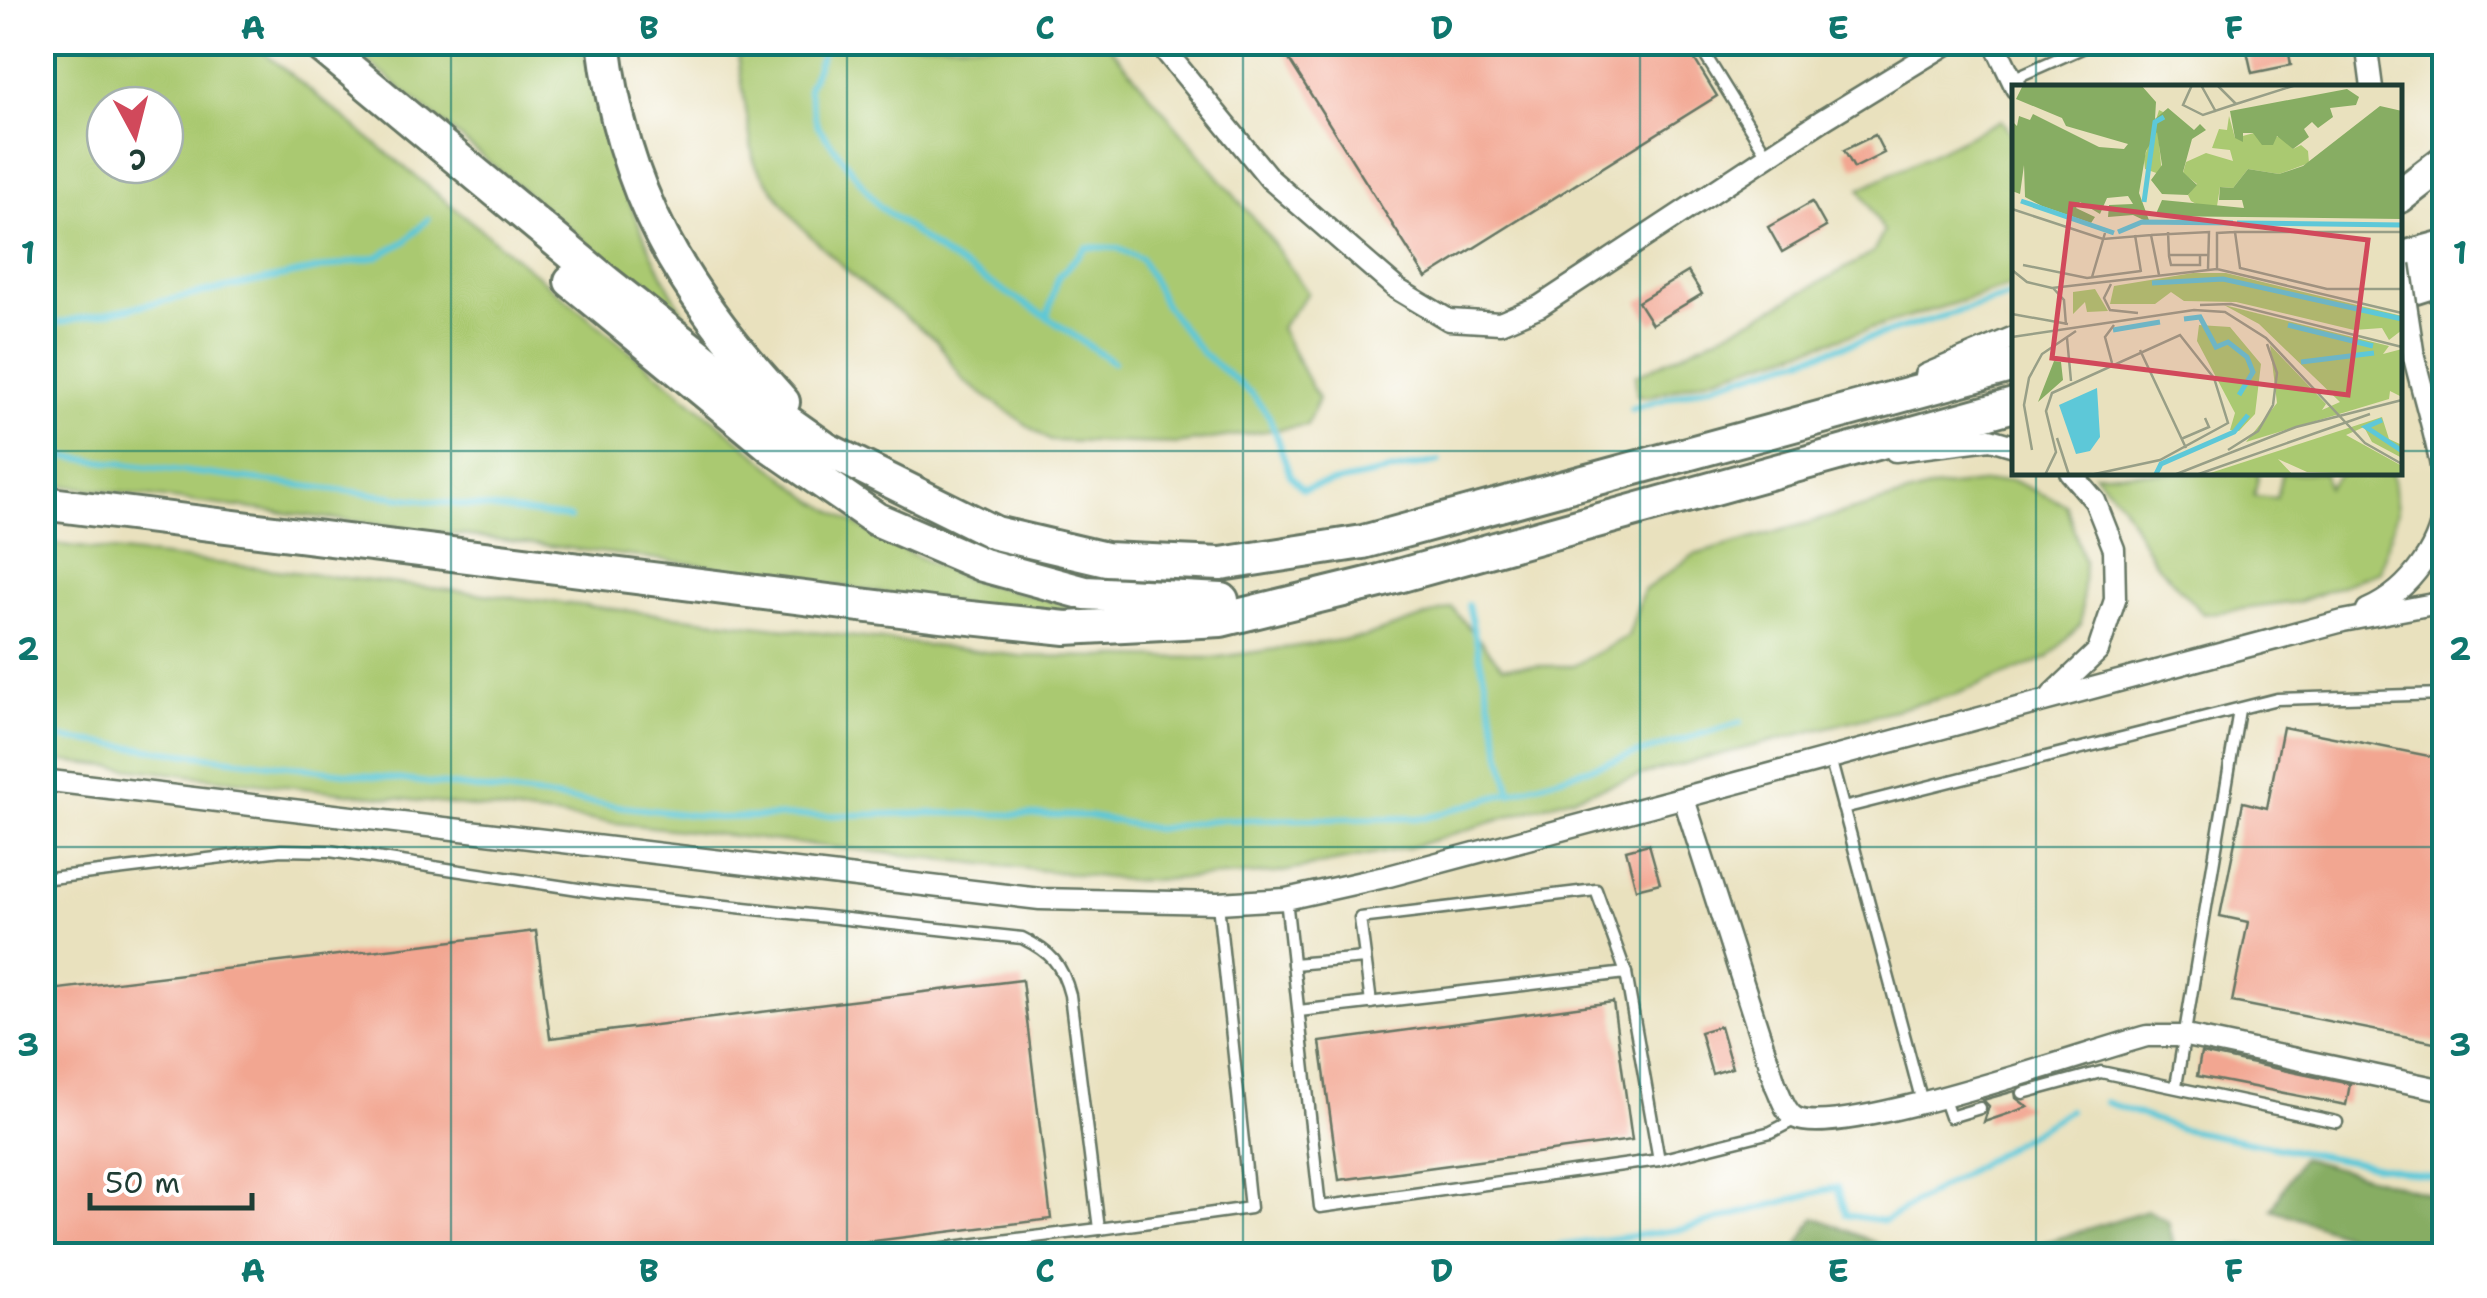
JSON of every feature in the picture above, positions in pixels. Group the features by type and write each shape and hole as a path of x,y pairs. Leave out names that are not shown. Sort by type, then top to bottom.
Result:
{"main road":[{"path":"290,42 772,447 876,519 983,566 1086,593 1181,601 1306,597"},
{"path":"317,42 621,294 826,449 995,533 1106,560 1222,564 1363,542 2012,367"},
{"path":"604,42 612,107 666,252 697,302 742,358 826,449"},
{"path":"2402,194 2444,162"},
{"path":"2402,261 2444,246"},
{"path":"2402,294 2444,278"},
{"path":"2402,295 2444,295"},
{"path":"42,502 1066,628 1220,620 1380,581 2012,406"}],"street":[{"path":"1158,42 1270,179 1397,290 1449,320 1500,323 1540,306 1767,155 1950,42"},
{"path":"1994,42 2014,83"},
{"path":"2366,42 2372,85"},
{"path":"2343,621 2387,602 2416,574 2435,540 2444,494 2414,357 2402,276"},
{"path":"1800,423 2012,338"},
{"path":"1823,461 1990,438 2012,445"},
{"path":"2048,698 2098,651 2115,600 2114,549 2096,502 2073,475"},
{"path":"42,780 1040,899 1218,903 1286,899 1684,798 2343,621 2444,602"},
{"path":"1684,798 1776,1086 1789,1113 1797,1118 1831,1122 1932,1099 2147,1036 2186,1036 2444,1090"}],"lane":[{"path":"1697,42 1767,155"},
{"path":"2014,83 2096,42"},
{"path":"1843,808 2277,699 2444,694"},
{"path":"2176,1086 2239,710"},
{"path":"1830,758 1932,1099 1950,1117 1980,1108"},
{"path":"42,879 282,850 330,851 598,892 1022,938 1048,951 1063,969 1099,1229"},
{"path":"1371,1003 1360,918 1596,890 1626,973 1660,1160"},
{"path":"1286,899 1320,1207 1660,1160 1771,1132 1797,1118"},
{"path":"880,1256 1250,1208 1218,903"},
{"path":"1293,964 1365,958"},
{"path":"1299,1011 1626,973"},
{"path":"2023,1094 2101,1072 2337,1122"}],"green space":[{"path":"43,43 252,43 810,498 888,543 966,579 1116,617 992,610 703,565 43,483"},
{"path":"346,43 584,43 602,120 626,194 657,265 696,334"},
{"path":"736,43 1107,43 1268,236 1308,293 1280,328 1318,399 1307,425 1177,444 1050,441 964,381 937,341 856,279 799,225 754,163"},
{"path":"2001,120 2012,135 2012,286 1648,397 1637,395 1635,376 1755,318 1873,253 1884,232 1860,189"},
{"path":"2096,475 2259,475 2254,496 2276,498 2282,475 2325,475 2328,487 2339,475 2392,475 2397,511 2380,571 2298,602 2203,614 2153,560 2122,504"},
{"path":"2011,480 2066,505 2084,562 2081,624 2048,658 1957,694 1652,772 1408,848 1277,873 1136,881 43,759 43,543 1020,656 1212,658 1364,637 1452,608 1502,666 1573,666 1628,636 1643,591 1694,555 1932,488"},
{"path":"2301,1158 2444,1198 2444,1255 2402,1255 2272,1209"},
{"path":"2147,1210 2168,1221 2176,1255 2005,1255"},
{"path":"1815,1217 1905,1255 1807,1255 1797,1247"},
{"path":"2234,1246 2296,1250 2304,1255 2230,1255"}],"building":[{"path":"1278,42 1684,42 1717,96 1426,278"},
{"path":"2245,42 2287,42 2291,65 2252,73"},
{"path":"1875,135 1884,153 1854,168 1844,150"},
{"path":"1812,202 1826,227 1782,252 1768,227"},
{"path":"1688,272 1702,294 1652,324 1638,302"},
{"path":"2283,727 2444,759 2444,1044 2232,1002 2248,922 2220,916 2243,802 2267,808"},
{"path":"1649,844 1660,883 1636,889 1626,850"},
{"path":"536,931 550,1038 1022,980 1051,1219 753,1256 42,1256 42,991"},
{"path":"1613,1002 1632,1140 1339,1180 1320,1042"},
{"path":"1720,1026 1732,1068 1712,1074 1700,1032"},
{"path":"2201,1053 2350,1084 2346,1105 2197,1076"},
{"path":"2015,1091 2016,1098 2028,1107 1984,1122 1989,1106 1983,1100"}],"waterway":[{"path":"827,42 808,88 817,125 879,206 942,254 1047,317 1058,277 1086,247 1118,248 1141,259 1166,307 1201,352 1252,394 1269,416 1290,475 1302,489 1439,461"},
{"path":"42,326 377,257 406,241 428,219"},
{"path":"1631,409 2012,296"},
{"path":"1047,317 1113,362"},
{"path":"42,454 570,518"},
{"path":"1468,605 1511,794"},
{"path":"42,736 717,818 934,813 1089,816 1156,829 1212,820 1426,818 1741,722"},
{"path":"2105,1102 2181,1129 2444,1179"},
{"path":"1483,1256 1684,1229 1837,1187 1846,1215 1885,1221 2069,1110"}]}
